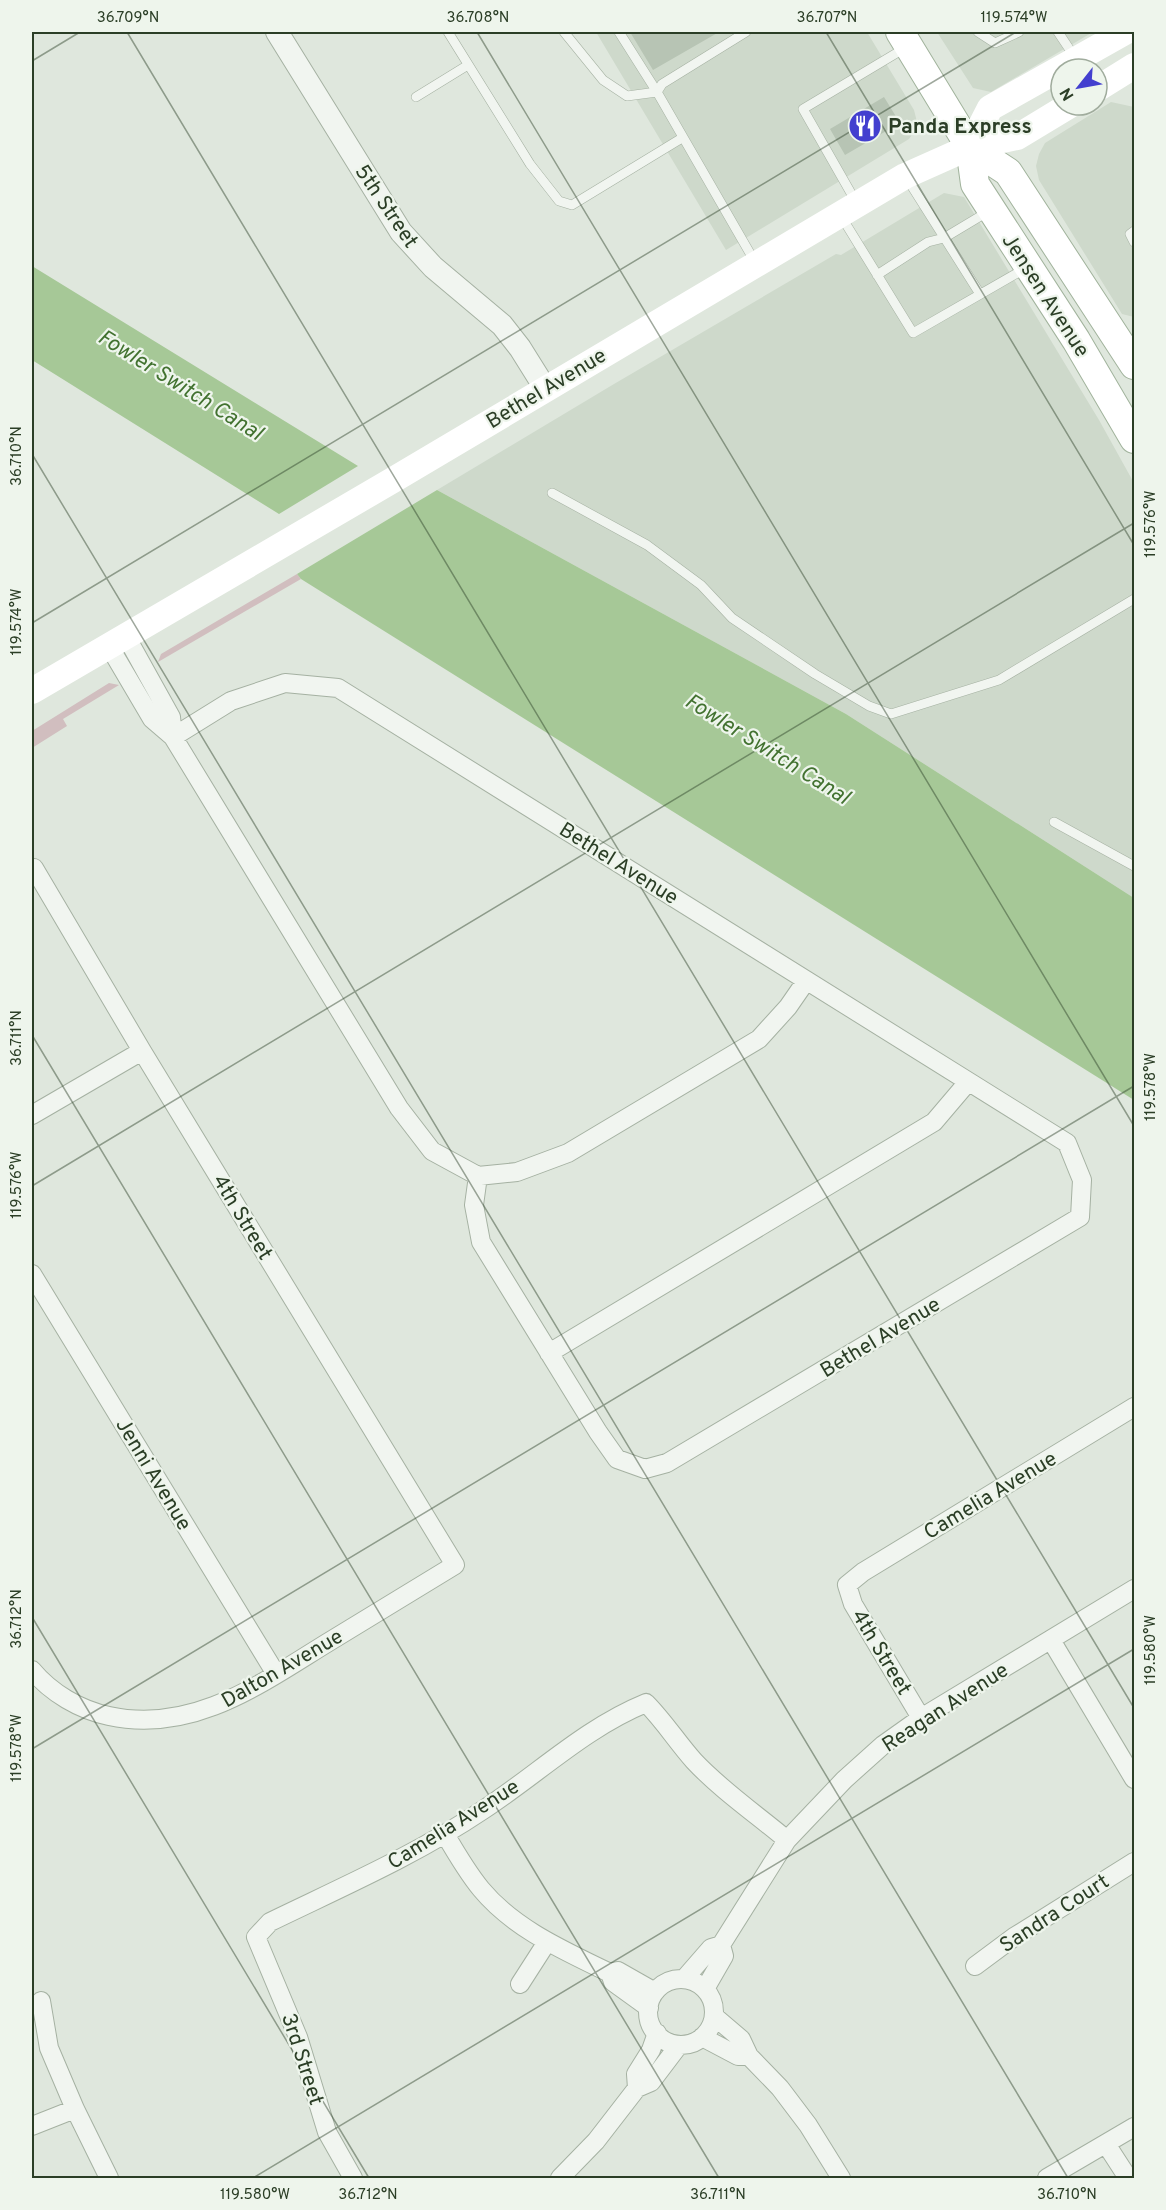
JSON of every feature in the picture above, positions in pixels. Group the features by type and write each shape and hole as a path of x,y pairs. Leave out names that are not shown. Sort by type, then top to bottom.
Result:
{"main road":[{"path":"1078,57 1125,32"},
{"name":"Jensen Avenue","path":"907,38 970,147 975,184 1133,433"},
{"path":"1109,82 1133,70"},
{"path":"970,147 990,108 1049,74"},
{"name":"Bethel Avenue","path":"32,691 905,176 970,147 1017,137 1050,117"},
{"name":"Jensen Avenue","path":"970,147 1008,172 1128,351"}],"street":[{"name":"5th Street","path":"277,32 401,232 433,267 502,325 520,348 545,388"},
{"path":"117,641 171,717 174,738 399,1108 432,1151 478,1176 517,1172 568,1153 759,1039 788,1007 806,981"},
{"name":"Bethel Avenue","path":"174,738 231,701 285,683 338,688 1067,1143 1082,1180 1080,1217 668,1463 645,1469 617,1459 481,1242 474,1205 478,1176"},
{"name":"4th Street","path":"33,869 455,1565"},
{"path":"32,1115 142,1051"},
{"path":"549,1353 934,1122 968,1082"},
{"name":"Jenni Avenue","path":"32,1274 276,1674"},
{"name":"Camelia Avenue","path":"847,1585 862,1572 1134,1407"},
{"name":"Dalton Avenue","path":"32,1670 40,1680 68,1700 93,1713 127,1720 163,1720 202,1711 239,1696 455,1565"},
{"name":"4th Street","path":"847,1585 853,1604 921,1718"},
{"name":"Reagan Avenue","path":"684,1979 711,1948 721,1945 787,1840 844,1780 875,1752 921,1718 1134,1589"},
{"path":"1051,1640 1134,1779"},
{"name":"Camelia Avenue","path":"256,1937 270,1922 410,1855 445,1834 485,1809 567,1748 624,1712 646,1703 701,1768 787,1840"},
{"path":"445,1834 482,1891 510,1916 547,1942 610,1974 618,1971 652,2000"},
{"name":"Sandra Court","path":"975,1966 1014,1937 1134,1862"},
{"name":"3rd Street","path":"256,1937 298,2037 327,2132 353,2178"},
{"path":"520,1984 547,1942"},
{"name":"Reagan Avenue","path":"705,1989 724,1956 721,1945"},
{"path":"684,1979 705,1989 713,2006 714,2016 711,2025 702,2037 689,2044 679,2045 669,2042 657,2033 651,2024 652,2000 668,1982 684,1979"},
{"path":"41,2001 49,2048 75,2109 109,2178"},
{"path":"714,2016 741,2039 749,2056 780,2088 808,2125 841,2178"},
{"path":"637,2088 636,2074 651,2050 657,2033"},
{"path":"702,2037 738,2056 749,2056"},
{"path":"560,2178 596,2141 637,2088 651,2082 679,2045"},
{"path":"32,2126 75,2109"},
{"path":"1047,2178 1134,2127"},
{"path":"1106,2144 1128,2178"}],"lane":[{"path":"447,32 530,164 559,201 572,205 682,138"},
{"path":"564,32 603,80 627,96 657,92"},
{"path":"619,32 657,92 756,264"},
{"path":"657,92 662,84 746,32"},
{"path":"978,32 995,43 1019,32"},
{"path":"1058,32 1075,57"},
{"path":"907,38 803,109 877,275 913,333 1028,266"},
{"path":"416,97 468,65"},
{"path":"905,176 980,294"},
{"path":"877,275 928,242 944,238 991,210"},
{"path":"1134,231 1130,234 1134,242"},
{"path":"552,493 647,545 700,585 732,618 815,674 869,706 891,714 999,680 1134,599"},
{"path":"1054,822 1134,866"}],"shaded area":[{"path":"596,32 867,32 914,110 918,126 909,139 726,250"},
{"path":"937,32 1093,32 991,92 973,88"},
{"path":"1109,103 1134,107 1134,317 1122,314 1039,180 1036,166 1045,143 1087,117 1109,117"},
{"path":"944,193 964,197 1099,420 1134,483 1134,898 846,714 437,490 614,384 836,254 841,255"},
{"path":"297,574 301,579 158,662 161,654"},
{"path":"109,683 119,685 63,719 67,726 32,748 32,731"}],"water":[{"name":"Fowler Switch Canal","path":"32,266 358,466 279,514 32,360"},
{"name":"Fowler Switch Canal","path":"437,490 846,714 1134,898 1134,1100 301,579 297,574"}],"building":[{"path":"630,32 719,32 653,70"},
{"name":"Panda Express","path":"884,97 900,123 845,155 830,129"}],"place":[{"name":"Panda Express","path":"865,126"}]}
